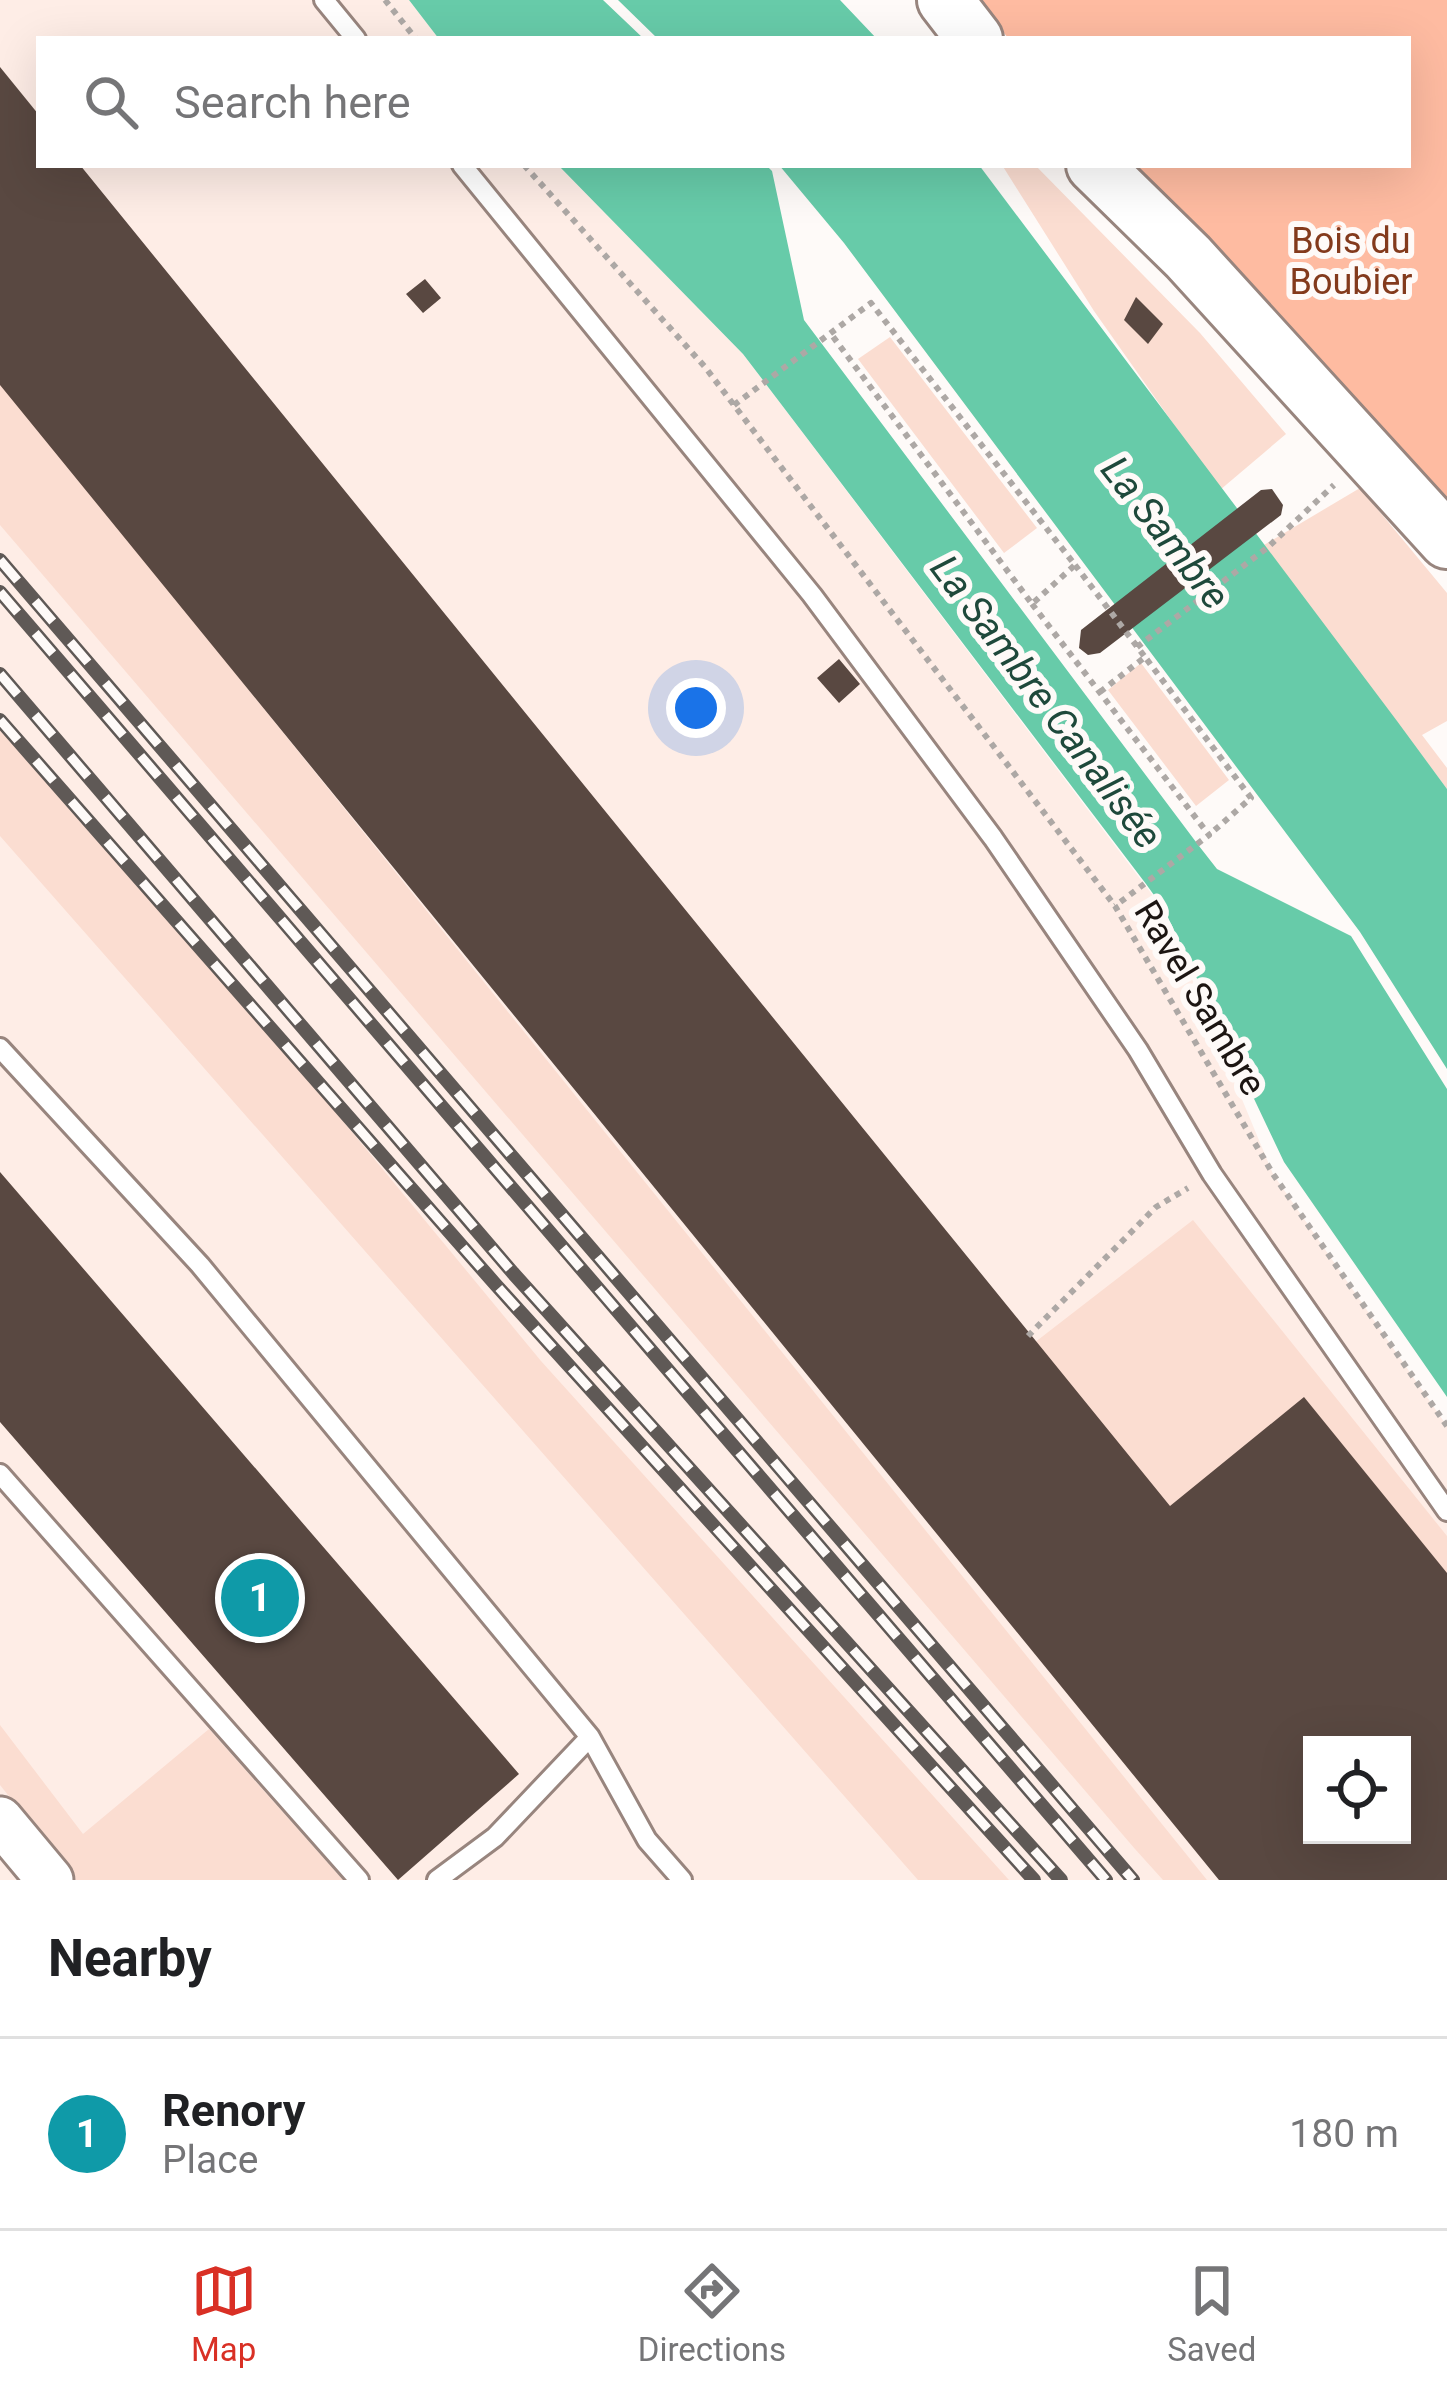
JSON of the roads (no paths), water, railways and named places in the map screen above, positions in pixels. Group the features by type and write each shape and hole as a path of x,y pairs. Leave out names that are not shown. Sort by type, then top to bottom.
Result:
{"main road":[{"path":"945,0 973,36"},
{"path":"1097,168 1188,256 1447,542"}],"street":[{"path":"0,1820 50,1880"}],"lane":[{"path":"324,0 354,36"},
{"path":"464,168 878,681 1112,1010 1212,1174 1447,1511"},
{"path":"0,1048 200,1264 590,1737 647,1840 682,1880"},
{"path":"0,1474 359,1880"},
{"path":"436,1880 495,1837 590,1737"}],"water":[{"path":"409,0 603,0 641,36 437,36"},
{"path":"618,0 840,0 874,36 655,36"},
{"name":"La Sambre Canalisée","path":"561,168 769,168 804,320 1199,846 1217,869 1351,936 1447,1089 1447,1397 1284,1162 1164,909 743,354"},
{"name":"La Sambre","path":"782,168 981,168 1447,789 1447,1069 1360,932 844,243"}],"railway":[{"path":"0,560 1133,1880"},
{"path":"0,592 1106,1880"},
{"path":"0,674 513,1273 1061,1880"},
{"path":"0,720 496,1285 1034,1880"}],"place":[{"name":"Renory","path":"260,1598"}],"park label":[{"name":"Bois du Boubier","path":"1351,262"}]}
